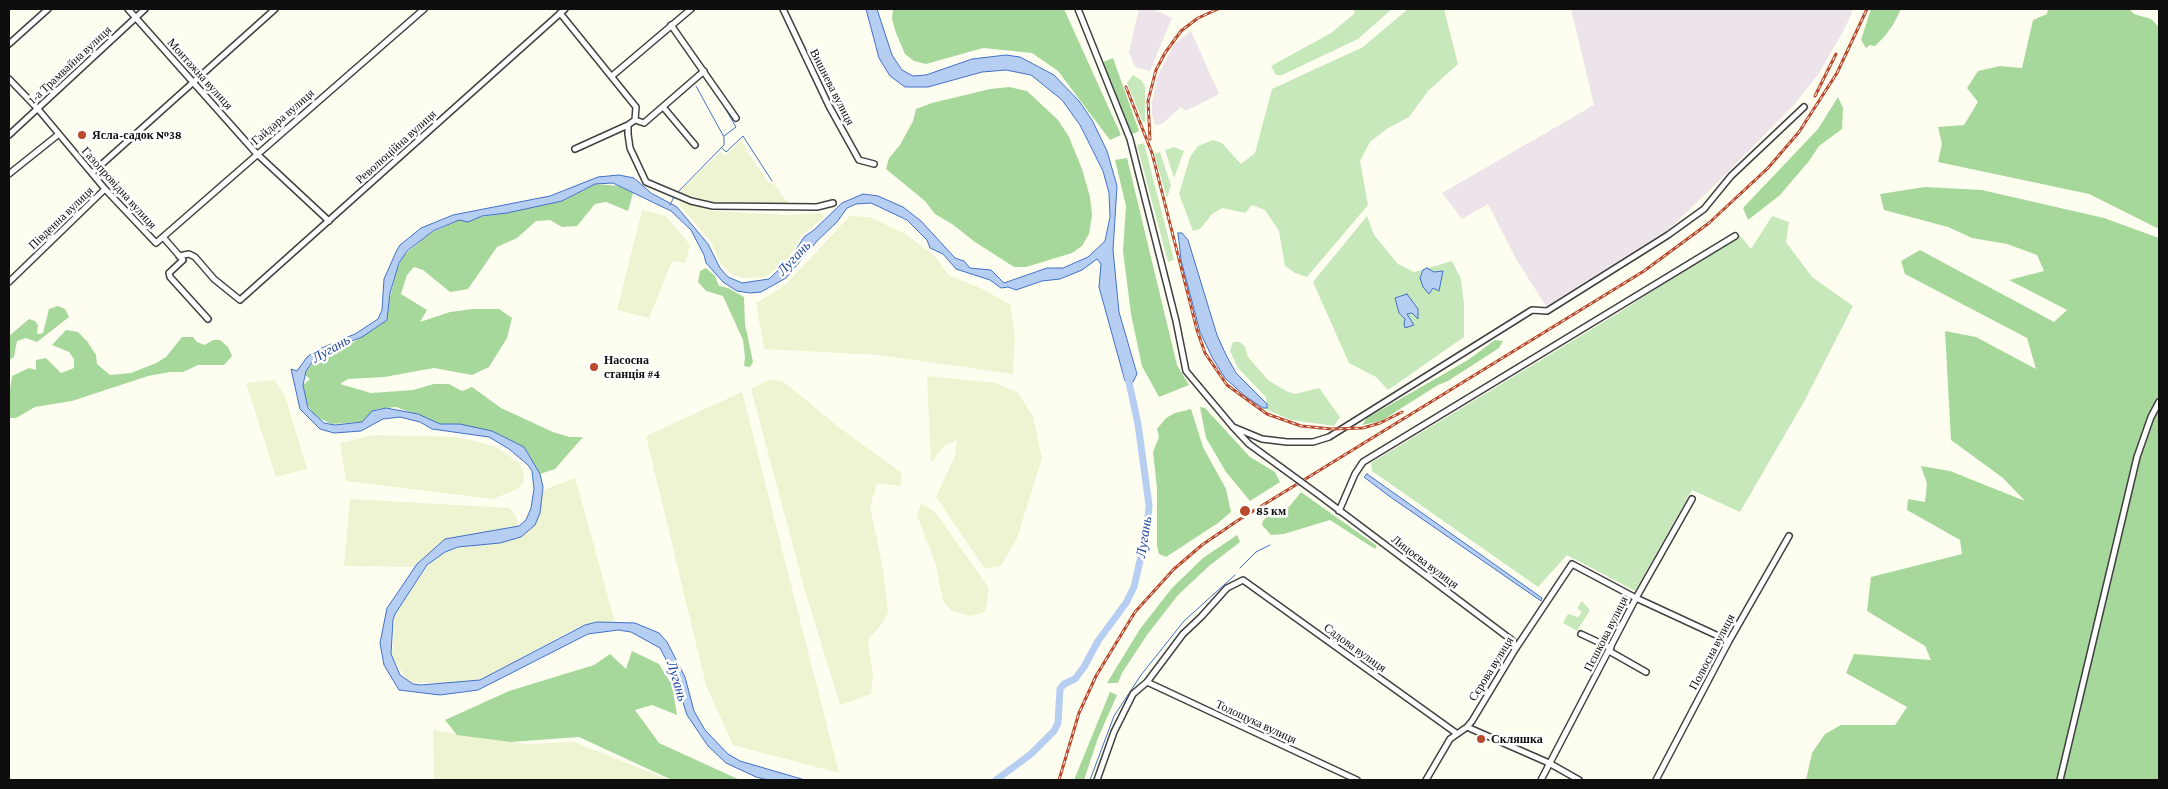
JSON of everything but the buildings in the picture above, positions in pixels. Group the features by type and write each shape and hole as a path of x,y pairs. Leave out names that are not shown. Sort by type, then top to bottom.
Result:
{"street":[{"path":"9,44 48,9"},
{"name":"Монтажна вулиця","path":"128,9 256,153 328,221"},
{"name":"1-а Трамвайна вулиця","path":"9,135 145,9"},
{"name":"Південна вулиця","path":"92,173 275,9"},
{"name":"Гайдара вулиця","path":"156,243 256,153 424,9"},
{"path":"612,76 691,9"},
{"name":"Вишнева вулиця","path":"783,9 829,106 859,160 874,164"},
{"name":"Лицоєва вулиця","path":"1078,9 1130,139 1176,321 1186,371 1249,444 1512,641 1516,648"},
{"path":"562,11 636,107 635,120"},
{"name":"Революційна вулиця","path":"179,256 189,254 195,257 214,279 240,300 562,11"},
{"path":"671,25 736,118"},
{"path":"575,149 635,120 644,123 664,108 704,71"},
{"name":"Газопровідна вулиця","path":"9,78 38,109 105,189 156,243"},
{"path":"1233,427 1262,439 1287,442 1313,442 1330,437 1532,310 1547,311 1668,235 1704,209 1731,176 1804,107"},
{"path":"664,108 695,145"},
{"path":"628,124 630,148 646,182 667,192 713,206 817,207 833,203"},
{"path":"9,174 59,134"},
{"name":"Південна вулиця","path":"9,282 105,189"},
{"path":"1340,511 1355,474 1363,462 1736,236"},
{"path":"163,237 183,260 169,273 170,278 208,319"},
{"path":"2060,780 2137,457 2151,417 2159,402"},
{"name":"Пєшкова вулиця","path":"1541,780 1636,598 1692,499"},
{"name":"Полюсна вулиця","path":"1656,780 1729,641 1789,536"},
{"name":"Сєрова вулиця","path":"1426,780 1450,739 1467,727 1516,648 1572,564 1636,598"},
{"name":"Садова вулиця","path":"1147,682 1183,634 1202,618 1227,588 1243,580 1456,733"},
{"path":"1636,598 1729,641"},
{"path":"1582,634 1646,672"},
{"path":"1097,780 1114,732 1133,694 1147,682"},
{"name":"Толощука вулиця","path":"1147,682 1357,780"},
{"path":"1467,727 1549,764 1579,780"}],"shaded area":[{"path":"1139,9 1153,9 1172,18 1150,71 1135,67 1129,52"},
{"path":"1571,9 1853,9 1846,26 1819,73 1794,105 1719,181 1669,229 1546,306 1516,259 1488,204 1462,219 1442,193 1594,105"},
{"path":"1191,31 1219,94 1186,111 1181,107 1162,124 1155,125 1152,115 1152,103 1157,77 1175,43"}],"green space":[{"path":"893,9 1064,9 1121,135 1110,140 1058,71 1032,53 983,48 926,64 914,61 905,54 896,33 892,19"},
{"path":"1355,9 1392,9 1358,39 1282,75 1276,75 1271,66 1331,33 1354,14"},
{"path":"1408,9 1444,9 1458,64 1428,91 1409,117 1388,128 1370,142 1360,161 1368,205 1307,277 1295,273 1285,266 1279,231 1265,210 1252,205 1245,213 1222,208 1212,214 1200,229 1193,231 1179,194 1190,157 1198,146 1213,140 1222,143 1241,164 1255,153 1272,89 1363,47"},
{"path":"1871,9 1901,9 1884,37 1875,46 1870,45 1866,48 1861,40"},
{"path":"2048,9 2129,9 2134,14 2151,19 2159,27 2159,229 2089,194 1938,162 1942,144 1938,127 1964,125 1978,102 1967,88 1978,71 2000,66 2022,68 2033,20 2047,14"},
{"path":"1113,58 1139,131 1131,135 1103,62"},
{"path":"1133,75 1142,81 1145,87 1145,122 1143,122 1127,83"},
{"path":"1009,87 1027,91 1058,120 1069,137 1082,169 1090,197 1092,215 1089,234 1082,246 1072,253 1026,267 1014,267 935,214 925,201 886,169 889,158 900,145 913,121 916,109 932,103 990,89"},
{"path":"1838,97 1843,108 1842,129 1819,146 1809,161 1780,195 1748,220 1743,208 1818,129"},
{"path":"742,140 747,151 769,183 775,185 788,203 711,202 682,193 683,188 721,152 725,156"},
{"path":"1144,143 1174,260 1168,262 1137,145"},
{"path":"1174,147 1184,151 1174,178 1165,150"},
{"path":"1160,152 1171,186 1167,198 1154,154"},
{"path":"1127,158 1177,365 1189,385 1159,397 1142,366 1131,314 1123,251 1126,206 1115,160"},
{"path":"595,184 620,186 633,193 628,211 606,202 595,204 577,226 562,227 550,220 536,221 517,238 497,247 468,289 450,292 423,270 414,267 407,275 401,294 427,310 420,322 450,312 473,309 499,309 512,318 507,338 489,367 472,375 434,368 384,377 348,379 340,384 371,393 413,390 434,384 449,384 462,391 472,387 501,408 553,432 570,437 583,437 555,469 540,474 524,447 498,434 451,424 440,424 396,407 377,409 362,422 331,424 315,416 307,404 303,385 310,379 305,375 306,371 317,358 330,350 354,342 387,320 389,301 397,270 403,256 429,234 459,220 507,213 565,200"},
{"path":"1925,187 1982,190 2104,218 2159,238 2159,780 1806,780 1812,753 1825,734 1841,725 1895,725 1907,707 1846,673 1854,654 1931,660 1925,646 1867,611 1871,577 1962,554 1960,540 1907,510 1908,499 1925,502 1927,484 1921,466 1950,471 2025,501 2003,478 1951,440 1945,331 1976,337 2036,369 2027,338 1905,274 1901,261 1920,250 2054,322 2067,310 2009,280 2044,271 2037,255 2007,244 1972,238 1948,227 1884,210 1880,194"},
{"path":"680,201 713,211 786,215 821,213 824,217 801,236 789,258 766,277 744,278 733,275 720,263 711,242 679,204"},
{"path":"642,210 666,216 690,245 685,263 672,261 649,318 617,310"},
{"path":"850,216 870,217 905,234 935,256 948,275 985,290 1010,305 1015,335 1013,374 879,355 764,349 756,303 784,286"},
{"path":"1367,216 1374,235 1398,264 1414,272 1452,261 1461,279 1464,304 1464,337 1388,390 1376,377 1349,363 1313,282"},
{"path":"1772,216 1789,222 1786,242 1812,277 1853,306 1805,400 1740,512 1692,490 1635,591 1567,555 1538,587 1372,471 1371,463 1620,312 1739,234 1751,249"},
{"path":"706,268 715,276 719,286 728,288 744,297 745,324 753,362 750,367 744,366 743,340 723,296 706,291 698,282 700,271"},
{"path":"58,306 65,309 69,317 37,342 26,338 17,341 14,357 9,360 9,336 29,319 35,321 38,325 37,334 43,333 49,309"},
{"path":"66,330 78,332 87,341 96,355 97,364 110,375 131,373 156,363 166,357 182,337 193,337 197,342 205,345 213,340 220,340 228,347 232,356 224,365 198,365 183,372 148,376 72,401 35,407 16,418 9,418 9,396 12,376 29,368 36,370 36,360 46,358 61,373 74,368 74,359 69,352 52,345"},
{"path":"1495,340 1503,341 1499,348 1448,381 1438,385 1381,421 1362,425 1367,418 1468,360"},
{"path":"1233,342 1240,342 1245,347 1248,357 1268,380 1286,391 1295,394 1319,388 1340,417 1334,426 1291,420 1263,408 1267,408 1266,397 1238,368 1230,351"},
{"path":"927,376 995,383 1017,392 1033,416 1042,458 1017,538 1001,566 985,569 936,497 955,456 957,440 943,447 931,463"},
{"path":"771,379 784,382 841,429 902,473 901,486 877,483 870,507 883,569 888,612 881,625 868,640 873,677 871,694 840,705 804,587 751,389"},
{"path":"274,380 285,396 307,469 276,477 246,383"},
{"path":"742,392 839,773 733,745 706,685 646,436"},
{"path":"1200,407 1205,408 1250,457 1275,472 1280,482 1250,501 1226,472 1206,438"},
{"path":"1191,409 1203,447 1226,489 1231,512 1218,523 1166,557 1159,554 1157,546 1157,488 1153,452 1159,437 1157,429 1166,418 1175,413"},
{"path":"373,435 456,437 495,446 519,463 523,471 524,482 517,489 493,499 346,481 340,443"},
{"path":"575,478 615,622 585,625 572,630 480,680 452,683 410,683 392,658 395,614 432,560 445,552 464,546 518,538 540,501 543,490"},
{"path":"1301,492 1377,546 1375,549 1330,520 1284,534 1271,535 1262,525 1263,521 1270,513 1289,507"},
{"path":"350,499 509,508 516,516 518,527 445,539 415,567 344,566"},
{"path":"921,503 935,512 989,588 985,612 970,616 951,610 943,601 936,565 917,515"},
{"path":"1237,535 1240,542 1209,566 1178,595 1147,635 1122,673 1118,683 1107,683 1140,629 1172,588 1203,558"},
{"path":"1582,601 1590,610 1577,631 1563,623 1568,614 1578,617 1582,612 1577,608"},
{"path":"632,651 659,664 672,685 677,715 652,705 635,710 659,743 740,780 672,780 579,737 511,742 457,735 445,720 509,691 594,665 610,654 626,669"},
{"path":"1110,692 1117,695 1098,738 1084,780 1074,780"},
{"path":"433,730 525,744 574,742 670,780 434,780"}],"water":[{"path":"866,9 877,9 892,55 902,70 913,76 926,75 972,59 1006,55 1020,57 1054,75 1079,101 1092,120 1107,151 1117,186 1113,250 1119,312 1137,374 1133,382 1125,381 1099,287 1101,264 1097,259 1082,270 1060,279 1042,281 1016,290 1008,287 1001,288 990,280 956,269 943,254 930,248 927,240 907,220 871,203 856,204 847,208 837,222 817,241 786,278 761,292 750,293 737,291 723,282 706,263 691,230 671,211 613,183 595,184 562,201 507,213 482,216 468,222 459,220 433,231 407,251 399,263 390,293 387,320 362,337 330,350 313,361 306,371 303,385 308,408 324,423 335,425 362,422 372,411 386,408 418,414 440,424 460,424 492,431 524,447 540,474 543,487 540,513 535,525 521,537 500,543 458,547 445,552 427,565 393,620 391,654 400,675 413,684 421,685 480,680 585,625 597,622 635,623 659,633 667,642 685,677 694,711 705,730 728,754 740,761 805,780 768,780 756,777 726,763 708,746 687,715 674,675 660,648 631,632 618,630 588,634 478,690 440,695 399,690 384,665 380,643 387,608 417,564 445,539 519,526 526,520 531,508 534,489 532,471 528,465 509,449 489,437 432,429 420,422 400,417 383,419 361,431 334,433 320,429 300,409 291,369 297,371 307,357 317,350 355,334 378,319 382,310 384,279 396,252 400,245 421,228 453,215 550,196 598,177 619,175 634,178 651,193 677,207 708,244 720,268 728,277 742,283 769,279 790,259 804,237 842,203 863,194 878,196 903,207 921,221 955,258 964,261 970,268 991,270 1004,283 1047,268 1063,268 1088,257 1105,241 1110,217 1109,193 1103,171 1080,125 1062,100 1031,75 1006,70 982,72 928,87 905,87 890,76 879,58"},
{"path":"1178,233 1182,233 1188,240 1217,335 1226,355 1236,373 1267,404 1267,408 1263,408 1245,396 1225,378 1213,359 1200,332 1181,260"},
{"path":"1427,268 1434,272 1443,271 1439,291 1433,288 1429,294 1423,287 1420,278 1423,270"},
{"path":"1407,294 1418,309 1418,319 1412,313 1407,314 1414,325 1405,328 1405,319 1399,313 1395,298"},
{"path":"1367,474 1542,598 1541,601 1389,496 1364,477"}],"waterway":[{"path":"676,194 724,145 724,137 696,86"},
{"path":"724,136 736,127 725,108"},
{"path":"722,148 726,152 743,136 772,181"},
{"path":"670,205 674,197"},
{"name":"Лугань","path":"996,780 1031,754 1054,731 1058,723 1060,689 1064,684 1075,679 1084,667 1098,641 1126,603 1134,587 1147,530 1149,505 1138,424 1127,373"},
{"path":"1240,568 1256,552 1270,545"},
{"path":"1090,780 1114,716 1141,675 1184,621 1235,575"}],"railway":[{"path":"1150,139 1148,101 1156,70 1165,53 1181,31 1198,18 1218,9"},
{"path":"1059,780 1079,713 1096,676 1135,612 1174,569 1202,545 1237,521 1644,271 1709,223 1768,168 1799,132 1837,73 1867,9"},
{"path":"1815,96 1836,54"},
{"path":"1126,87 1152,153 1197,330 1205,353 1227,385 1267,414 1301,426 1332,429 1363,428 1380,423 1402,412"}],"place":[{"name":"Ясла-садок №38","path":"82,135"},
{"name":"Насосна станція #4","path":"594,367"},
{"name":"85 км","path":"1245,511"},
{"name":"Скляшка","path":"1481,739"}]}
